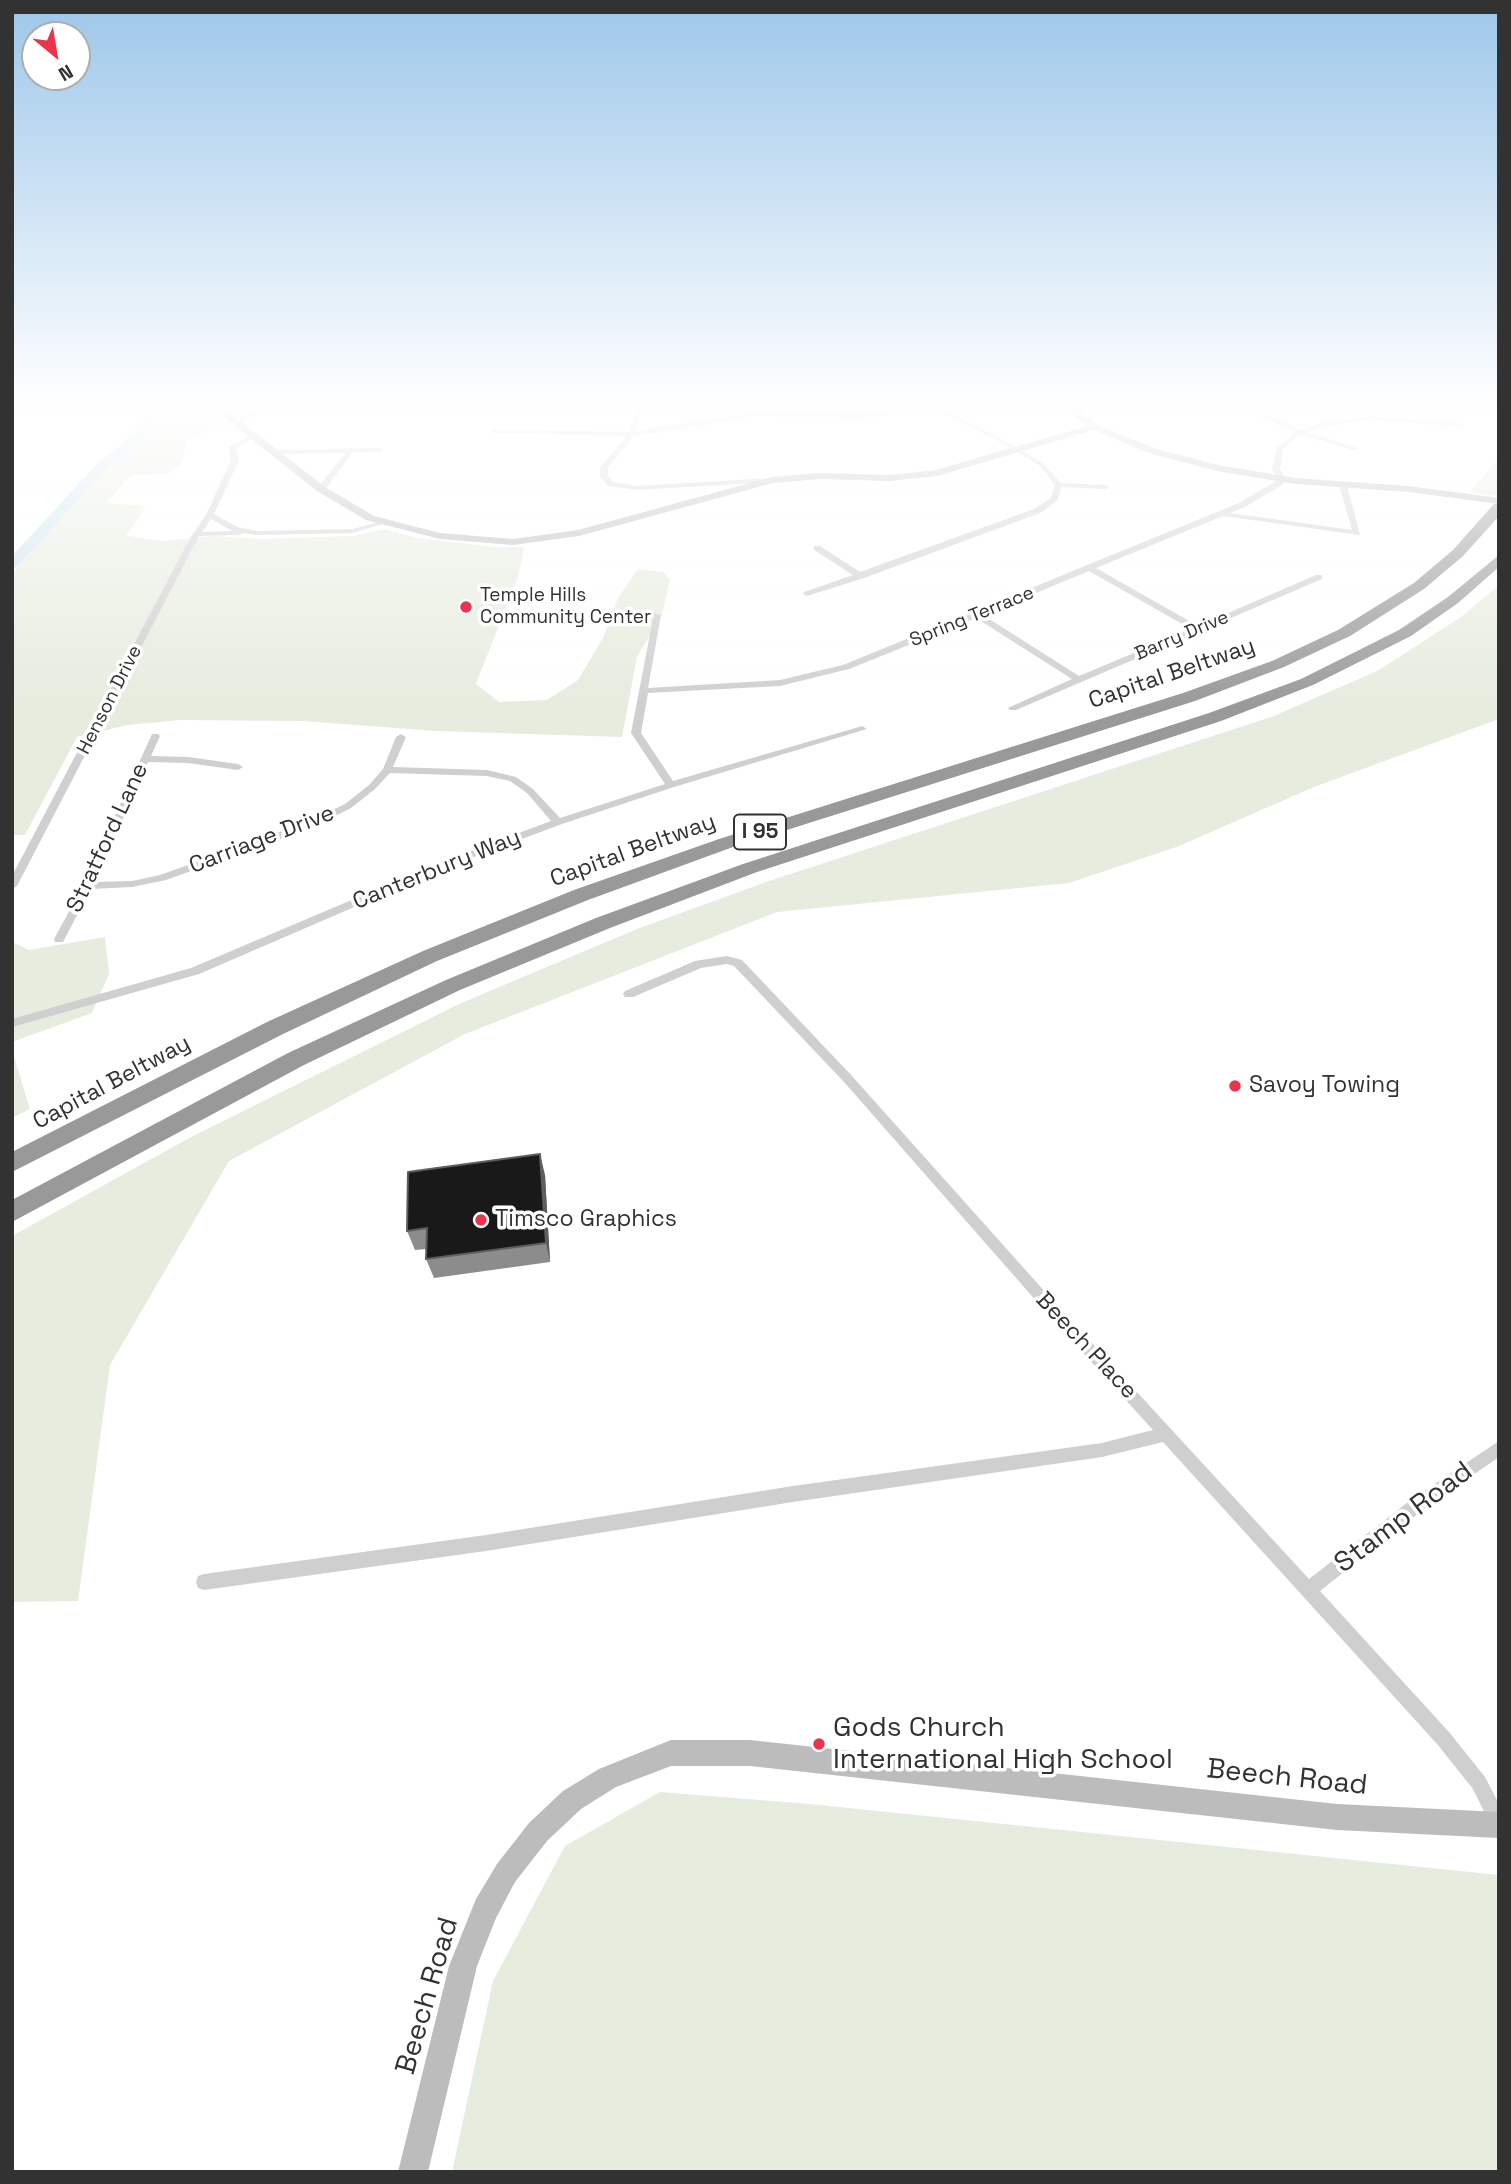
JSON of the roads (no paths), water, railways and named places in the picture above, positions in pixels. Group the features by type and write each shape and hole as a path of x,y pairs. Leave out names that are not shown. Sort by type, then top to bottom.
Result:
{"highway":[{"name":"Capital Beltway","path":"12,1163 171,1079 320,1006 430,956 581,895 726,843 1189,696 1278,664 1344,633 1419,586 1458,553 1499,507"},
{"name":"I 95","path":"12,1212 296,1059 453,985 590,928 762,864 1215,717 1307,682 1405,633 1453,600 1499,559"}],"main road":[{"path":"344,504 382,523 466,540 538,540 579,533 685,504"},
{"name":"Beech Road","path":"412,2172 463,1966 486,1909 506,1873 538,1832 572,1800 608,1778 671,1753 750,1752 1337,1817 1499,1824"}],"street":[{"path":"215,504 210,515 235,529 257,533"},
{"path":"807,594 1037,511 1047,504"},
{"name":"Spring Terrace","path":"643,691 746,687 846,667 1092,569 1244,504"},
{"path":"1225,514 1357,533 1349,504"},
{"name":"Henson Drive","path":"12,886 197,534 210,515"},
{"path":"197,534 353,531 382,523"},
{"path":"817,548 861,576"},
{"path":"1092,569 1199,630"},
{"name":"Barry Drive","path":"1013,708 1319,577"},
{"path":"657,615 636,733 671,785"},
{"path":"978,615 1079,680"},
{"name":"Canterbury Way","path":"14,1023 195,971 443,865 558,822 671,785 862,729"},
{"name":"Stratford Lane","path":"59,939 88,886 155,736"},
{"name":"Carriage Drive","path":"88,886 132,884 162,878 312,824 355,801 387,770 401,737"},
{"path":"145,759 188,760 238,767"},
{"path":"387,770 487,773 513,779 530,792 558,822"},
{"name":"Beech Place","path":"629,994 699,964 727,960 738,963 848,1079 1467,1766 1489,1800 1499,1824"},
{"path":"204,1582 486,1544 793,1494 1089,1452 1167,1434"},
{"name":"Stamp Road","path":"1310,1590 1418,1504 1499,1448"}],"waterway":[{"path":"12,564 67,504"}],"place":[{"name":"Temple Hills Community Center","path":"466,607"},
{"name":"Savoy Towing","path":"1235,1086"},
{"name":"Timsco Graphics","path":"481,1220"},
{"name":"Gods Church International High School","path":"819,1744"}]}
